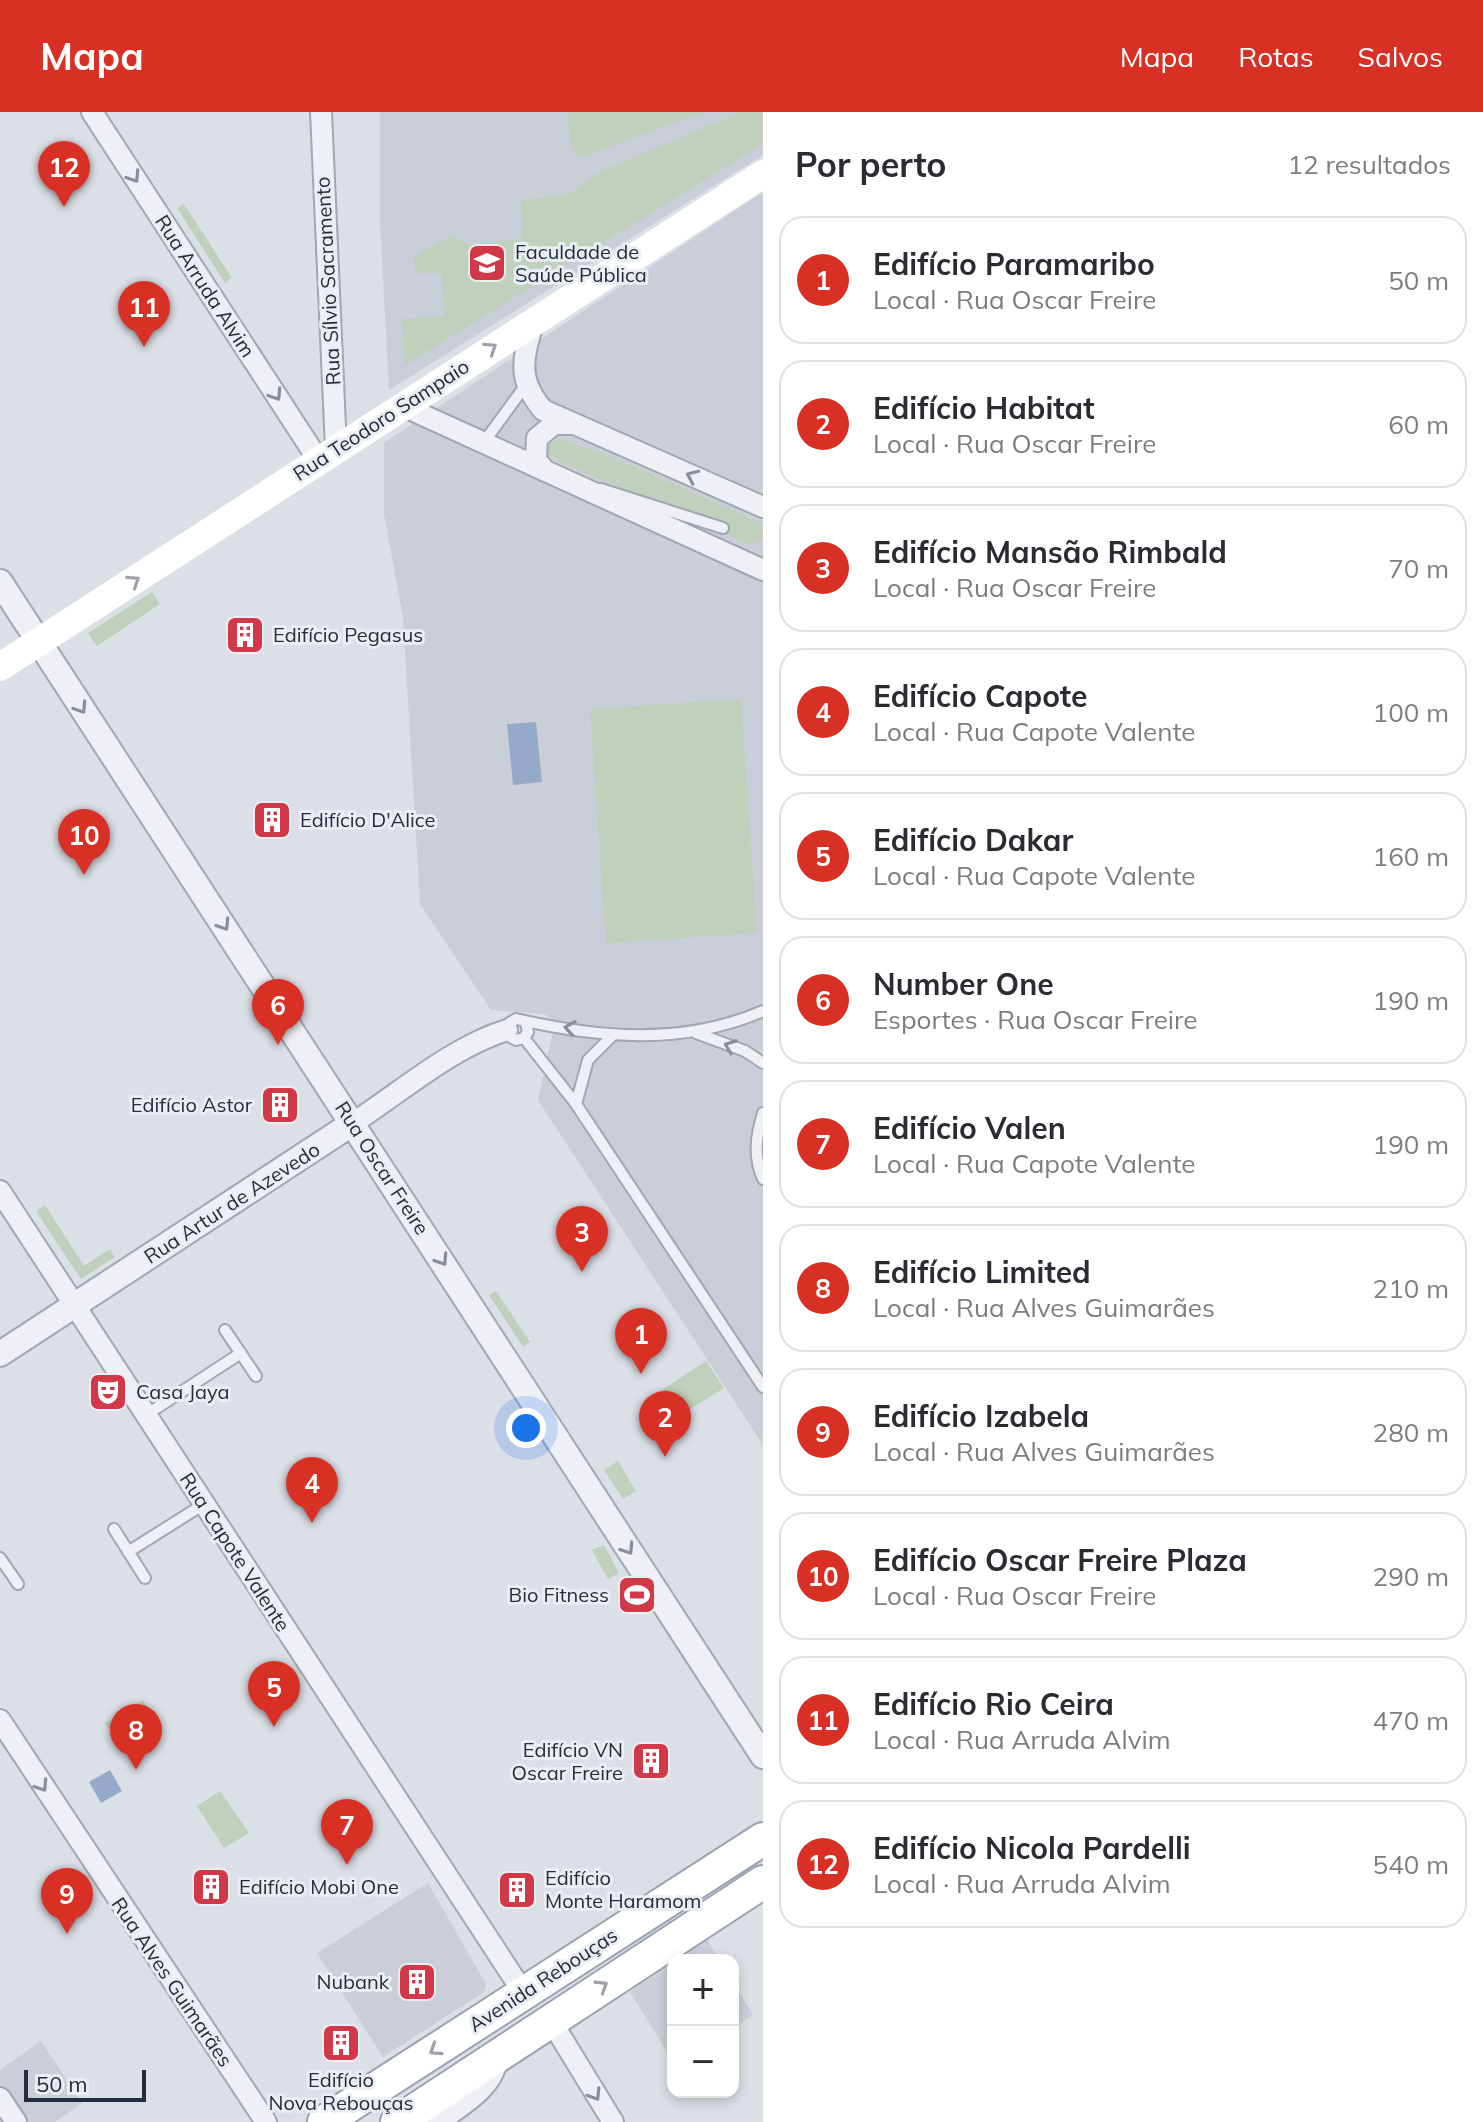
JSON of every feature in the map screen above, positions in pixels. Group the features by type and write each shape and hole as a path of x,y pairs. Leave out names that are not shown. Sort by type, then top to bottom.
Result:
{"main road":[{"name":"Rua Teodoro Sampaio","path":"0,667 763,174"},
{"name":"Avenida Rebouças","path":"324,2122 763,1839"},
{"name":"Avenida Rebouças","path":"397,2122 763,1882"}],"street":[{"name":"Rua Arruda Alvim","path":"92,112 328,455"},
{"name":"Rua Sílvio Sacramento","path":"321,112 328,455"},
{"path":"534,320 524,357 525,386 543,410 763,507"},
{"path":"403,406 763,570"},
{"path":"545,471 536,460 537,438 554,424 576,426"},
{"path":"740,560 763,557"},
{"name":"Rua Oscar Freire","path":"0,582 763,1756"},
{"name":"Rua Artur de Azevedo","path":"0,1354 460,1054 519,1030"},
{"name":"Rua Capote Valente","path":"0,1191 523,1992"},
{"name":"Rua Alves Guimarães","path":"0,1720 266,2122"},
{"path":"550,2019 613,2122"},
{"path":"436,2122 490,2078 496,2055"}],"lane":[{"path":"484,442 525,386"},
{"path":"579,487 626,494 723,528"},
{"path":"519,1030 613,1035 696,1033 763,1011"},
{"path":"519,1030 576,1104 763,1387"},
{"path":"696,1033 745,1051 763,1063"},
{"path":"576,1104 588,1060 613,1035"},
{"path":"763,1113 756,1141 756,1164 763,1179"},
{"path":"225,1330 256,1376"},
{"path":"146,1415 241,1353"},
{"path":"128,1552 204,1504"},
{"path":"114,1529 145,1578"},
{"path":"0,1558 18,1584"}],"shaded area":[{"name":"Faculdade de Saúde Pública","path":"380,112 763,112 763,155 389,390 380,223"},
{"path":"763,192 763,1445 538,1100 554,1026 552,1019 544,1014 491,1010 420,904 403,617 384,514 384,443"},
{"path":"428,1883 486,1984 484,1992 383,2057 317,1953"},
{"path":"707,1939 716,1954 686,1954"},
{"path":"667,1967 667,2051 630,1992"},
{"path":"739,1992 753,2015 739,2024"},
{"path":"41,2041 82,2103 55,2122 0,2122 0,2070"}],"green space":[{"path":"567,112 704,112 581,157 571,149"},
{"path":"741,112 763,112 763,144 405,365 402,319 444,316 442,273 415,273 414,257 452,235 469,245 522,239 521,200 567,195 602,171"},
{"path":"184,204 232,278 225,283 177,208"},
{"path":"560,439 613,457 757,521 763,527 763,539 749,545 550,457 546,453 547,444"},
{"path":"152,592 160,604 97,646 88,633"},
{"path":"741,699 757,933 606,943 590,709"},
{"path":"45,1205 84,1266 110,1249 115,1257 81,1279 36,1211"},
{"path":"496,1291 530,1342 523,1347 489,1295"},
{"path":"706,1361 724,1388 660,1428 648,1410 664,1399 659,1392"},
{"path":"618,1461 636,1491 623,1499 604,1470"},
{"path":"604,1545 619,1573 608,1579 592,1550"},
{"path":"143,1700 156,1721 119,1744 105,1723"},
{"path":"220,1791 249,1833 224,1848 197,1806"}],"water":[{"path":"536,722 542,782 513,785 507,724"},
{"path":"110,1770 122,1791 101,1803 89,1782"}],"place":[{"name":"Edifício Nicola Pardelli","path":"64,207"},
{"name":"Faculdade de Saúde Pública","path":"487,263"},
{"name":"Edifício Rio Ceira","path":"144,347"},
{"name":"Edifício Pegasus","path":"245,635"},
{"name":"Edifício D'Alice","path":"272,820"},
{"name":"Edifício Oscar Freire Plaza","path":"84,875"},
{"name":"Number One","path":"278,1045"},
{"name":"Edifício Astor","path":"280,1105"},
{"name":"Edifício Mansão Rimbald","path":"582,1272"},
{"name":"Edifício Paramaribo","path":"641,1374"},
{"name":"Casa Jaya","path":"108,1392"},
{"name":"Edifício Habitat","path":"665,1457"},
{"name":"Edifício Capote","path":"312,1523"},
{"name":"Bio Fitness","path":"637,1595"},
{"name":"Edifício Dakar","path":"274,1727"},
{"name":"Edifício VN Oscar Freire","path":"651,1761"},
{"name":"Edifício Limited","path":"136,1770"},
{"name":"Edifício Valen","path":"347,1865"},
{"name":"Edifício Mobi One","path":"211,1887"},
{"name":"Edifício Monte Haramom","path":"517,1890"},
{"name":"Edifício Izabela","path":"67,1934"},
{"name":"Nubank","path":"417,1982"},
{"name":"Edifício Nova Rebouças","path":"341,2043"}]}
